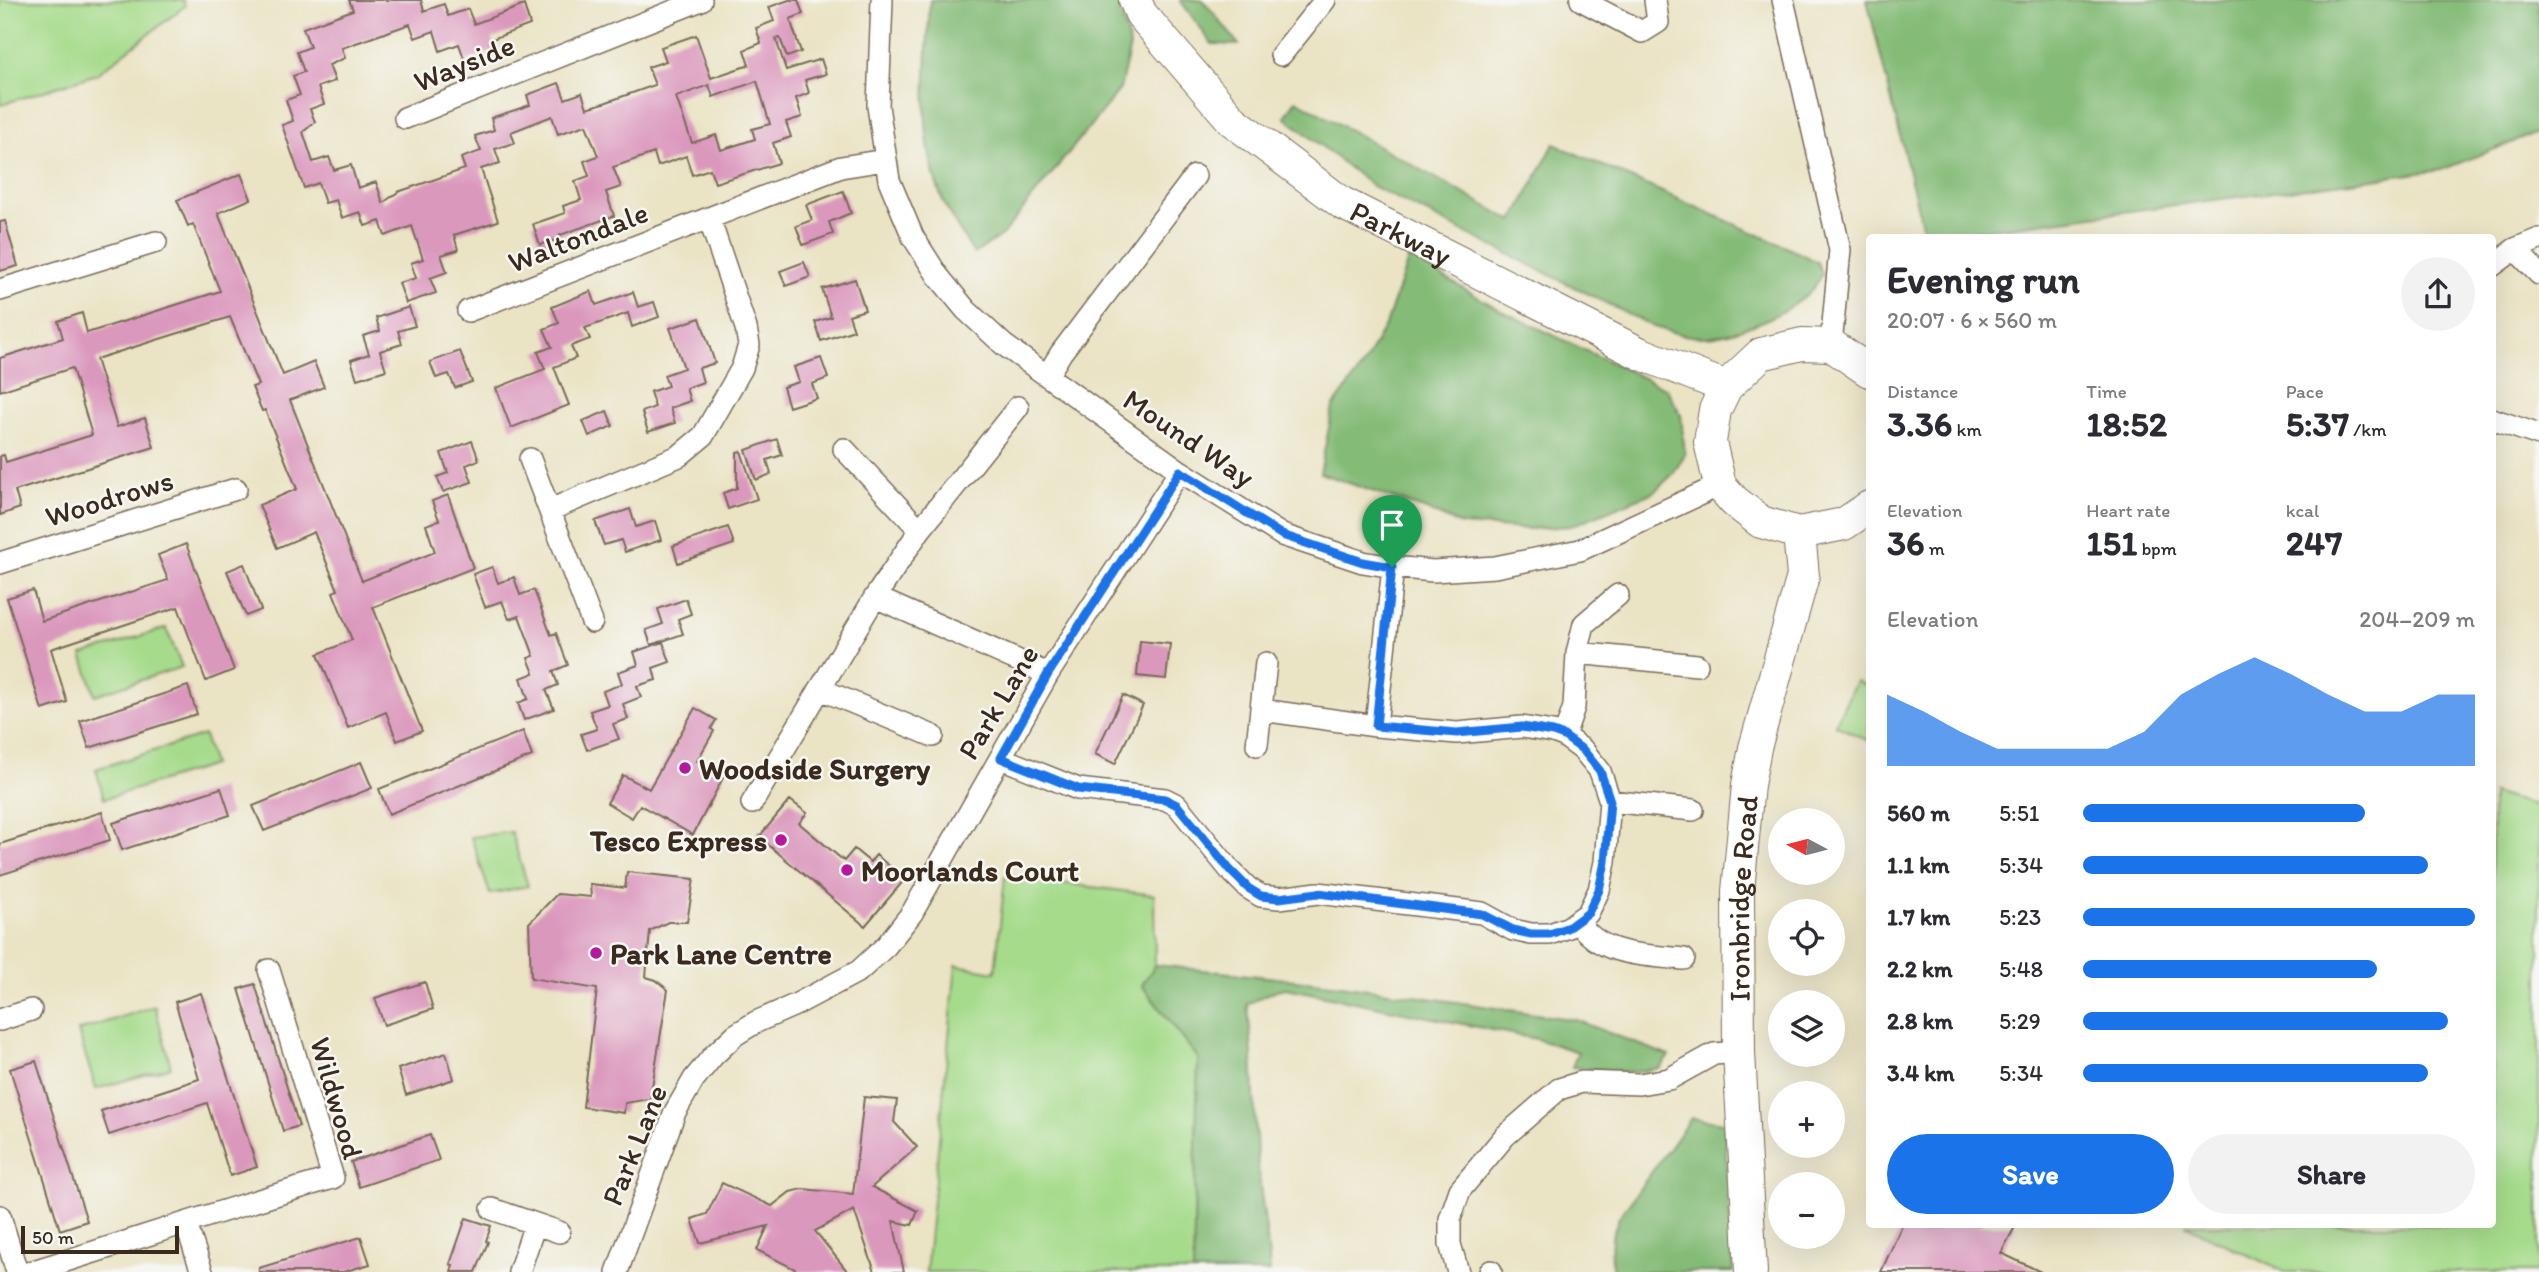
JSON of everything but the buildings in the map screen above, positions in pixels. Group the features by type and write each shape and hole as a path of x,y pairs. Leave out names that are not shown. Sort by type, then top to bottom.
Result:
{"main road":[{"name":"Parkway","path":"1135,0 1141,14 1233,121 1342,203 1639,354 1726,387"},
{"path":"1866,369 1831,345 1802,344 1761,355 1726,387 1715,410 1710,442 1720,485 1734,501 1761,522 1799,533 1844,524 1866,509"},
{"name":"Ironbridge Road","path":"1751,1272 1739,1052 1738,891 1748,785 1755,748 1803,576 1799,533"}],"street":[{"name":"Wayside","path":"405,118 701,0"},
{"name":"Mound Way","path":"883,0 878,106 886,160 892,190 906,222 938,276 958,302 1004,345 1180,471 1282,535 1363,562 1392,567 1433,571 1495,568 1580,550 1720,485"},
{"path":"1281,55 1325,0"},
{"path":"1581,0 1642,32 1658,22 1655,0"},
{"path":"1783,0 1840,250 1831,345"},
{"name":"Waltondale","path":"468,311 841,167 886,160"},
{"path":"1047,376 1061,353 1195,176"},
{"path":"550,510 679,456 703,436 742,368 749,345 746,328 709,218"},
{"path":"2496,263 2515,249 2539,239"},
{"path":"0,290 156,242"},
{"path":"2515,249 2539,274"},
{"path":"752,803 875,597 920,530 1018,407"},
{"path":"2496,420 2539,435"},
{"path":"844,449 920,530"},
{"path":"530,459 592,622"},
{"name":"Park Lane","path":"617,1272 675,1112 694,1079 735,1035 849,976 886,946 912,913 1048,674 1180,471"},
{"name":"Woodrows","path":"0,564 236,489"},
{"path":"1376,726 1392,567"},
{"path":"1564,736 1574,708 1577,653 1584,624 1618,595"},
{"path":"875,597 1048,674"},
{"path":"1577,653 1698,665"},
{"path":"1257,745 1266,663"},
{"path":"820,690 933,736"},
{"path":"1001,758 1078,789 1165,799 1177,805 1230,870 1248,888 1261,896 1279,898 1318,893 1470,912 1494,918 1513,930 1531,934 1550,934 1569,927 1588,913 1599,890 1607,843 1610,801 1600,771 1583,750 1564,736 1522,727 1457,733 1376,726 1261,709"},
{"path":"1610,801 1693,810"},
{"path":"1578,921 1585,932 1620,953 1684,959"},
{"name":"Wildwood","path":"30,1272 186,1224 225,1209 333,1178 269,970"},
{"path":"0,1020 31,1010"},
{"path":"1458,1272 1450,1244 1450,1219 1460,1190 1505,1136 1559,1089 1582,1082 1639,1084 1669,1079 1714,1054 1739,1052"},
{"path":"492,1209 559,1231"},
{"path":"0,1216 17,1272"},
{"path":"186,1224 202,1272"},
{"path":"519,1272 535,1224"}],"green space":[{"path":"0,0 183,0 185,6 97,74 0,105"},
{"path":"930,0 1117,0 1130,46 1120,89 1003,234 974,254 944,203 930,154 925,103"},
{"path":"1180,0 1203,0 1239,45 1212,44"},
{"path":"1867,0 2539,0 2539,132 2441,170 1955,234 1924,234"},
{"path":"1296,100 1513,221 1554,144 1797,252 1817,262 1822,274 1815,286 1789,308 1737,331 1700,337 1654,327 1372,186 1285,117"},
{"path":"1409,257 1504,312 1667,389 1681,415 1685,454 1673,474 1654,492 1571,526 1529,529 1461,525 1432,512 1320,473 1333,407 1363,366 1387,322"},
{"path":"166,628 182,667 95,695 82,655"},
{"path":"1856,681 1866,686 1866,740 1835,725"},
{"path":"204,735 213,765 104,799 96,769"},
{"path":"2496,794 2539,807 2539,1272 2284,1272 2191,1228 2496,1228"},
{"path":"511,832 528,886 490,894 471,837"},
{"path":"1005,876 1154,895 1155,965 1142,986 1198,1058 1193,1272 926,1272 956,965 995,972"},
{"path":"1155,965 1341,985 1576,1020 1669,1056 1660,1068 1636,1072 1572,1067 1578,1052 1536,1039 1286,988 1276,990 1247,1004 1258,1165 1270,1272 1193,1272 1198,1058 1142,985"},
{"path":"155,1006 171,1067 96,1089 78,1031"},
{"path":"1691,1118 1724,1123 1733,1272 1613,1272 1612,1237 1619,1217"}],"place":[{"name":"Woodside Surgery","path":"685,768"},
{"name":"Tesco Express","path":"781,840"},
{"name":"Moorlands Court","path":"847,870"},
{"name":"Park Lane Centre","path":"596,953"}],"route":[{"path":"1180,471 1282,535 1363,562 1392,567 1376,726 1457,733 1522,727 1553,732 1564,736 1583,750 1600,771 1610,801 1605,862 1599,890 1588,913 1569,927 1550,934 1531,934 1513,930 1482,914 1435,907 1318,893 1279,898 1261,896 1248,888 1230,870 1177,805 1165,799 1078,789 1001,758 1048,674 1180,471"}]}
